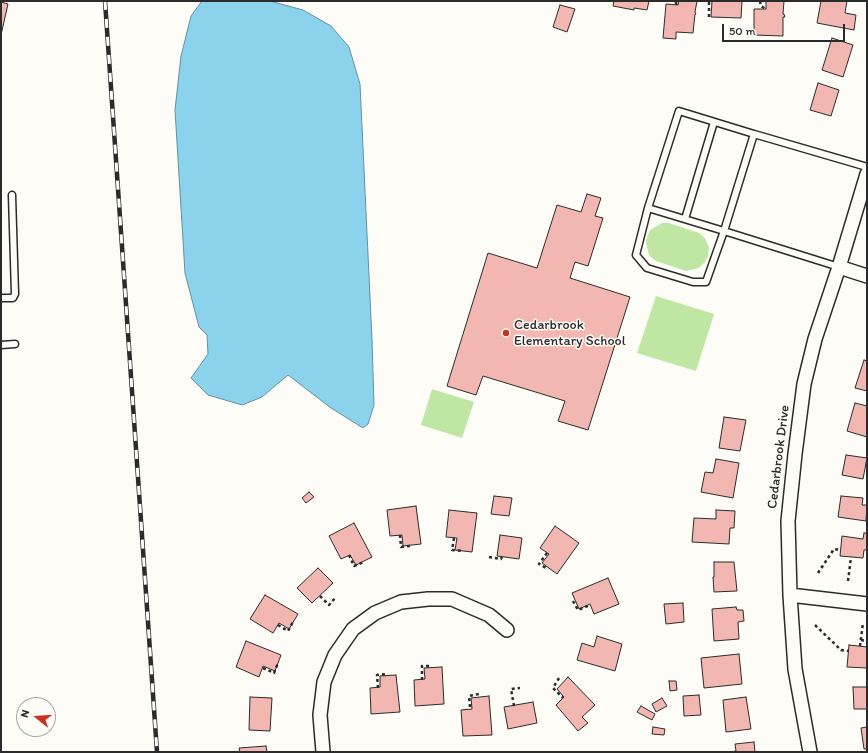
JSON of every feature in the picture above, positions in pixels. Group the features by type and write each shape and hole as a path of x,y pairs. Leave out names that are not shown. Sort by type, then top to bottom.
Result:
{"street":[{"name":"Cedarbrook Drive","path":"810,752 794,669 788,521 804,388 815,339 839,267 867,174"},
{"path":"839,267 867,276"},
{"path":"790,595 867,604"},
{"path":"323,752 320,715 324,682 335,655 353,629 375,613 401,602 428,599 452,599 488,616 507,630"}],"lane":[{"path":"754,134 724,231 706,282 693,282 647,268 636,255 648,208 679,111 867,167"},
{"path":"685,219 714,122"},
{"path":"1,298 13,298 15,294 12,195"},
{"path":"648,208 839,267"},
{"path":"1,345 15,344"}],"path":[{"path":"709,1 709,17"},
{"path":"760,1 761,6 766,9"},
{"path":"400,535 401,547 410,546"},
{"path":"454,538 452,550 463,551"},
{"path":"818,573 834,549 841,550"},
{"path":"547,553 539,564 548,569"},
{"path":"349,555 354,566 364,562"},
{"path":"489,557 501,559 502,557"},
{"path":"848,581 851,557"},
{"path":"320,596 329,605 336,597"},
{"path":"573,601 578,610 590,605"},
{"path":"278,625 288,631 293,622"},
{"path":"860,646 863,623"},
{"path":"815,625 841,650 848,651"},
{"path":"861,640 867,641"},
{"path":"263,668 274,673 278,663"},
{"path":"422,680 422,666 432,666"},
{"path":"378,688 377,674 388,674"},
{"path":"559,678 554,688 563,698"},
{"path":"514,706 511,689 520,688"},
{"path":"470,707 469,696 479,694"}],"green space":[{"path":"662,223 669,223 699,233 705,238 709,248 708,256 699,268 686,271 656,261 649,255 646,241 650,230"},
{"path":"656,296 714,314 696,371 637,353"},
{"path":"432,389 474,402 462,438 421,425"}],"water":[{"path":"202,1 270,1 303,10 331,26 349,47 360,84 372,340 374,405 368,424 363,428 331,408 288,375 262,397 242,405 208,395 191,378 208,354 207,335 199,327 185,273 175,110 181,56 191,16"}],"building":[{"path":"614,1 649,1 647,10 634,8 634,10 613,6"},
{"path":"679,1 697,1 693,33 676,32 676,39 663,38 666,4 678,5"},
{"path":"712,1 742,1 741,18 711,17"},
{"path":"766,1 784,1 783,14 785,17 783,17 783,36 754,35 754,9 766,9"},
{"path":"821,1 847,1 845,13 856,15 854,30 817,23"},
{"path":"1,2 8,4 1,35"},
{"path":"560,5 575,9 567,32 553,27"},
{"path":"832,38 853,45 843,77 822,70"},
{"path":"818,83 839,90 831,116 810,110"},
{"path":"587,194 601,198 595,216 603,218 588,266 575,262 570,278 630,297 588,430 558,421 565,401 483,376 476,395 447,386 488,253 537,268 557,205 581,212"},
{"path":"864,360 867,361 867,391 855,388"},
{"path":"855,403 867,406 867,437 847,431"},
{"path":"724,417 746,420 740,451 719,448"},
{"path":"846,455 867,458 863,479 842,475"},
{"path":"716,459 739,463 733,498 701,492 705,472 713,473"},
{"path":"309,492 314,497 306,503 302,498"},
{"path":"494,496 512,498 509,516 491,514"},
{"path":"841,496 863,498 862,505 867,505 866,521 838,517"},
{"path":"416,506 421,544 403,546 402,535 390,536 387,510"},
{"path":"449,510 477,513 472,552 455,550 457,538 446,537"},
{"path":"716,510 735,511 734,528 730,528 729,544 692,542 694,518 716,519"},
{"path":"354,523 372,557 356,565 350,555 341,559 329,536"},
{"path":"555,526 579,543 557,574 542,563 549,554 540,548"},
{"path":"864,533 867,533 867,550 864,550 863,558 840,556 842,536 863,539"},
{"path":"500,535 522,538 519,559 497,556"},
{"path":"714,562 734,562 737,591 714,592"},
{"path":"318,568 333,583 312,603 297,588"},
{"path":"608,578 619,604 594,614 590,604 579,609 572,593"},
{"path":"265,595 298,614 289,629 279,623 273,633 250,619"},
{"path":"683,603 684,622 666,624 664,604"},
{"path":"736,607 737,610 743,610 744,621 738,622 739,639 714,641 712,609"},
{"path":"597,636 622,644 615,671 577,660 582,643 594,647"},
{"path":"246,641 281,655 275,671 263,666 259,677 236,667"},
{"path":"849,645 867,647 867,668 847,667"},
{"path":"739,654 742,684 704,688 701,658"},
{"path":"442,667 444,704 415,706 414,680 425,679 424,668"},
{"path":"396,675 400,712 371,714 370,688 380,687 380,676"},
{"path":"568,677 595,705 582,717 588,723 578,731 556,705 564,697 557,689"},
{"path":"669,681 676,681 677,690 670,691"},
{"path":"853,687 867,687 867,709 854,709"},
{"path":"699,695 701,715 684,716 683,696"},
{"path":"489,696 492,735 463,736 461,710 472,709 471,698"},
{"path":"250,697 272,698 270,731 249,730"},
{"path":"746,697 751,729 726,732 723,700"},
{"path":"662,698 667,706 656,712 652,704"},
{"path":"533,702 537,723 508,729 504,707"},
{"path":"641,706 655,714 652,720 637,712"},
{"path":"653,727 665,729 664,735 652,734"},
{"path":"867,727 867,749 864,749 861,728"},
{"path":"754,742 755,752 730,752 736,751 735,744"},
{"path":"266,746 267,752 240,752 239,748"}],"railway":[{"path":"105,1 157,752"}],"place":[{"name":"Cedarbrook Elementary School","path":"506,333"}]}
